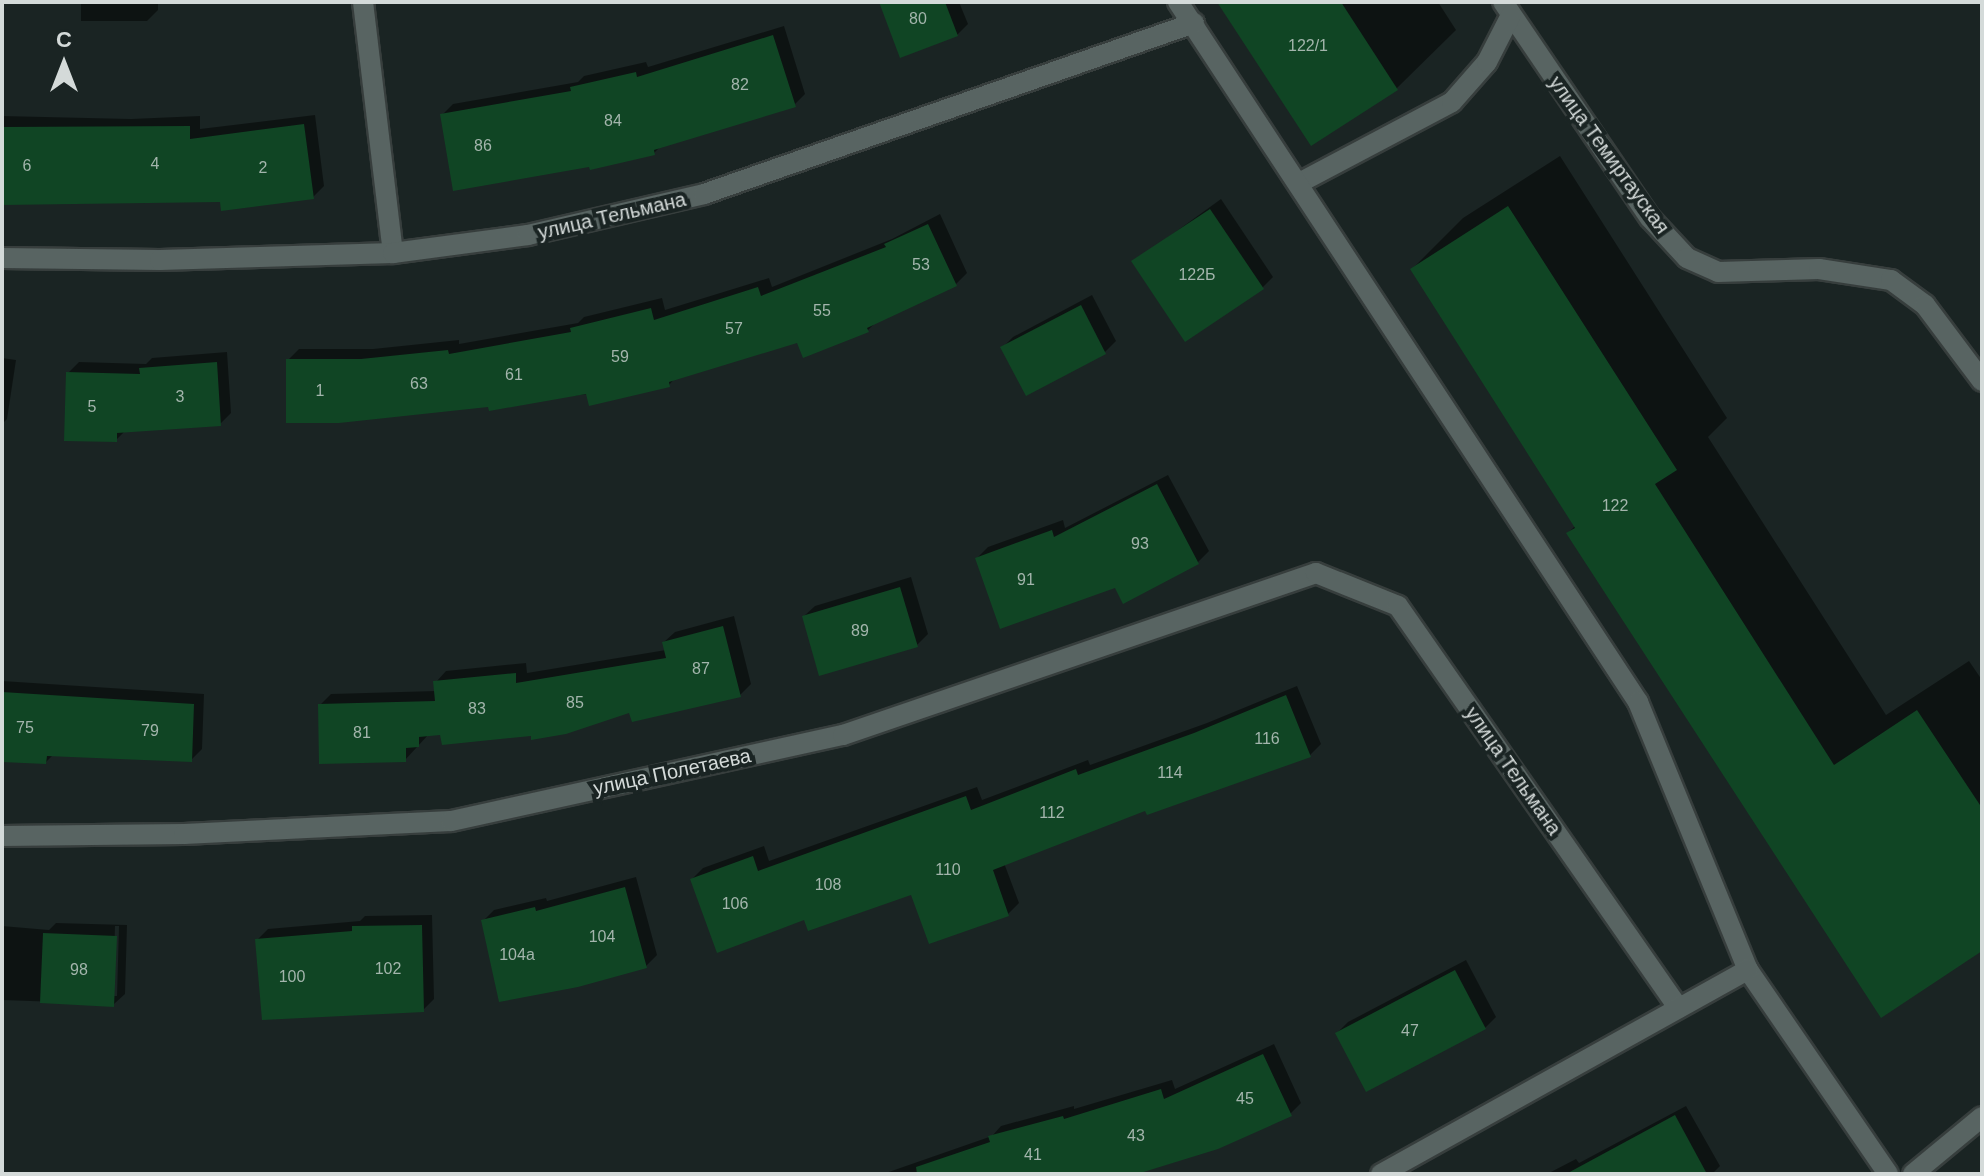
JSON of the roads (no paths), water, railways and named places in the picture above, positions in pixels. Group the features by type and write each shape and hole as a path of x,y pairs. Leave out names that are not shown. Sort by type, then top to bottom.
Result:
{"street":[{"path":"363,2 393,253"},
{"path":"1178,2 1638,702 1748,970 1888,1174"},
{"path":"1299,183 1452,102 1487,62 1507,8"},
{"name":"улица Темиртауская","path":"1507,8 1650,218 1687,258 1718,272 1819,269 1891,280 1925,305 1982,381"},
{"name":"улица Тельмана","path":"2,258 160,260 393,253 528,235 704,194 1194,23"},
{"name":"улица Тельмана","path":"1316,573 1398,606 1678,1008"},
{"name":"улица Полетаева","path":"2,836 184,834 451,821 843,735 1316,573"},
{"path":"1381,1174 1748,970"},
{"path":"1913,1174 1982,1117"}]}
